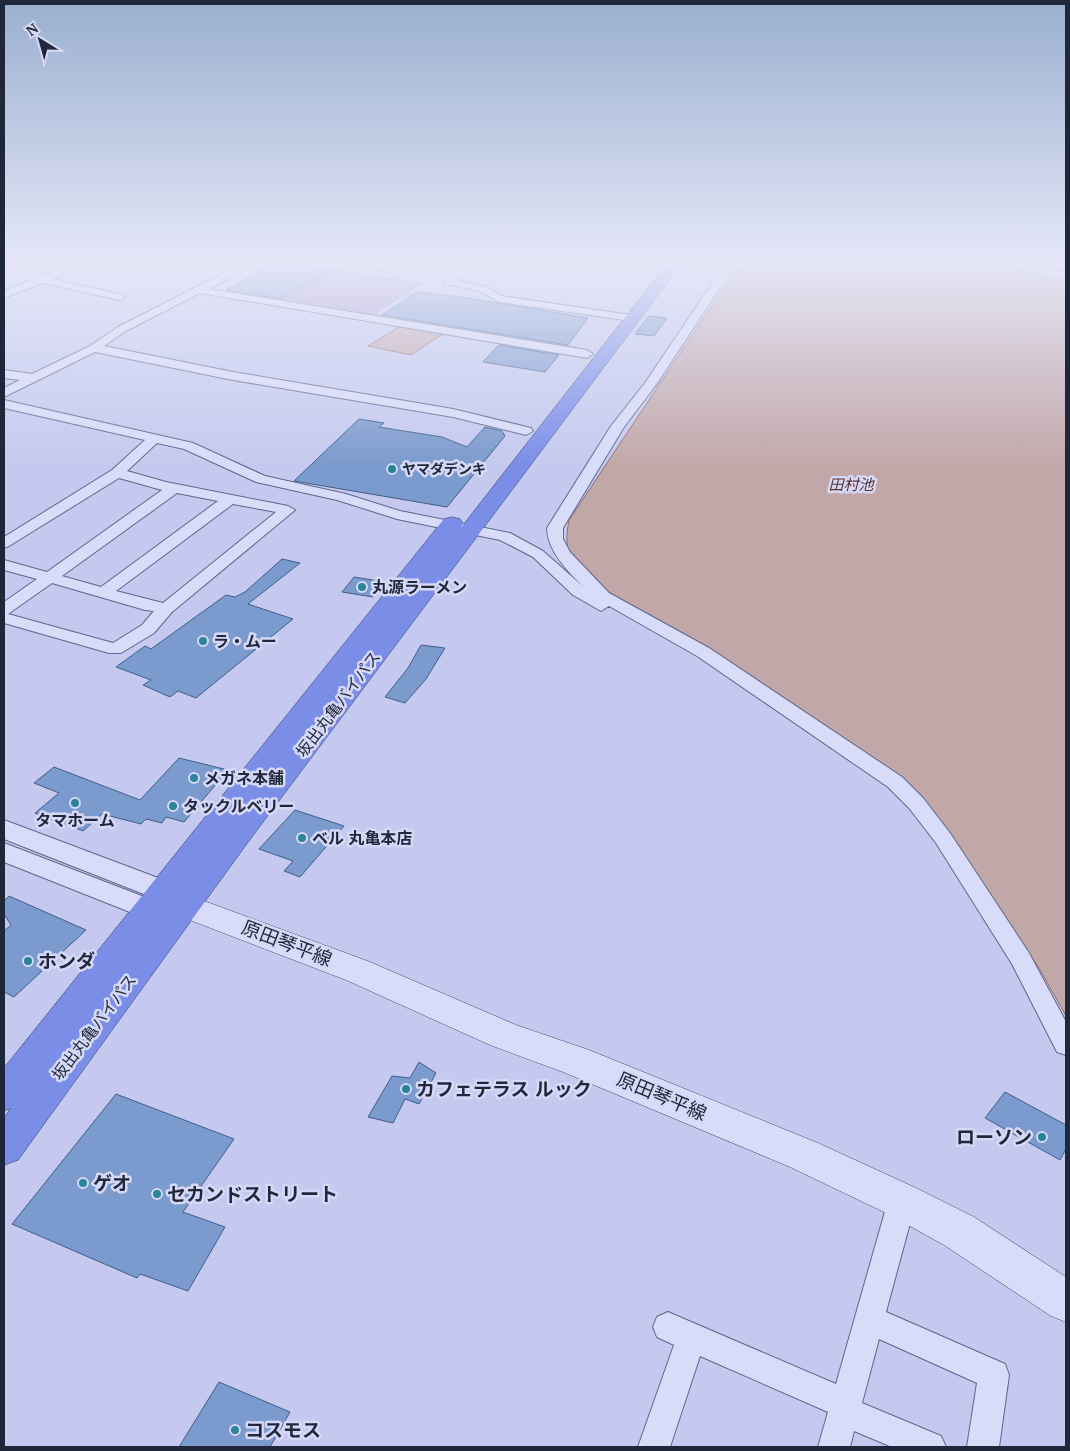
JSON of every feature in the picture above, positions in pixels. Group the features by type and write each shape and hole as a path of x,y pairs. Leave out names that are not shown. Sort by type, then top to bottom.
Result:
{"highway":[{"name":"坂出丸亀バイパス","path":"461,529 526,431 587,354 611,331"},
{"name":"坂出丸亀バイパス","path":"4,1095 166,902 461,529 614,331"},
{"name":"坂出丸亀バイパス","path":"4,1148 166,902"}],"main road":[{"name":"原田琴平線","path":"166,902 358,971 503,1035 576,1061 795,1152 902,1201 959,1231 1066,1301"}],"street":[{"path":"4,392 94,348 118,331"},
{"path":"445,331 587,354"},
{"path":"686,331 650,385 618,426 555,528 555,539 583,577 603,596 702,652 895,782 916,803 943,838 1021,958 1066,1045"},
{"path":"94,348 233,376 274,381 397,405 453,413 526,431"},
{"path":"4,374 30,378"},
{"path":"4,404 188,446 261,479 341,497 397,515 461,529 500,535 518,542 538,554 579,592 598,604 647,626 663,630"},
{"path":"4,543 117,473 154,438"},
{"path":"4,618 115,649 148,629 166,608 288,510 174,488 117,473"},
{"path":"4,610 174,488"},
{"path":"105,592 230,499"},
{"path":"4,566 151,606 166,608"},
{"path":"4,830 166,902"},
{"path":"4,852 166,902"},
{"path":"834,1447 902,1201"},
{"path":"869,1320 994,1375 983,1447"},
{"path":"654,1447 680,1332 930,1447"}],"water":[{"path":"393,331 430,331 444,333 411,355 368,346"},
{"name":"田村池","path":"695,331 1066,331 1066,1016 1039,968 999,911 945,826 917,795 592,582 578,568 570,555 567,540 569,520"}],"building":[{"path":"479,331 579,331 568,345"},
{"path":"638,331 658,331 654,336 635,334"},
{"path":"499,345 559,355 545,372 483,362"},
{"name":"ヤマダデンキ","path":"359,419 384,423 379,427 442,437 467,447 485,427 502,431 505,436 447,507 294,481"},
{"path":"282,559 300,563 248,604 293,619 196,698 178,691 170,697 143,685 151,680 116,667 145,646 151,649 226,595 235,597 245,592"},
{"path":"354,577 385,582 373,597 342,592"},
{"path":"421,645 445,648 426,679 405,703 385,697 408,668"},
{"path":"179,758 228,770 184,822 166,817 162,823 146,819 141,824 102,814 83,831 35,813 59,793 34,783 54,767 140,800"},
{"name":"ベル 丸亀本店","path":"295,810 344,826 300,877 284,871 293,861 259,849"},
{"name":"ホンダ","path":"9,896 86,930 14,997 4,992 4,931 11,925 4,914 4,901"},
{"name":"カフェテラス ルック","path":"419,1062 436,1073 419,1104 405,1099 393,1123 368,1117 392,1076 410,1078"},
{"name":"ローソン","path":"1005,1092 1066,1125 1066,1149 1060,1160 985,1118"},
{"path":"116,1094 234,1139 183,1212 225,1227 188,1291 140,1274 137,1278 12,1224"},
{"name":"コスモス","path":"219,1382 290,1412 270,1447 179,1447"}],"place":[{"name":"ヤマダデンキ","path":"392,469"},
{"name":"丸源ラーメン","path":"362,587"},
{"name":"ラ・ムー","path":"203,641"},
{"name":"メガネ本舗","path":"194,778"},
{"name":"タマホーム","path":"75,803"},
{"name":"タックルベリー","path":"173,806"},
{"name":"ベル 丸亀本店","path":"302,838"},
{"name":"ホンダ","path":"28,961"},
{"name":"カフェテラス ルック","path":"406,1089"},
{"name":"ローソン","path":"1042,1137"},
{"name":"ゲオ","path":"83,1183"},
{"name":"セカンドストリート","path":"157,1194"},
{"name":"コスモス","path":"235,1430"}]}
